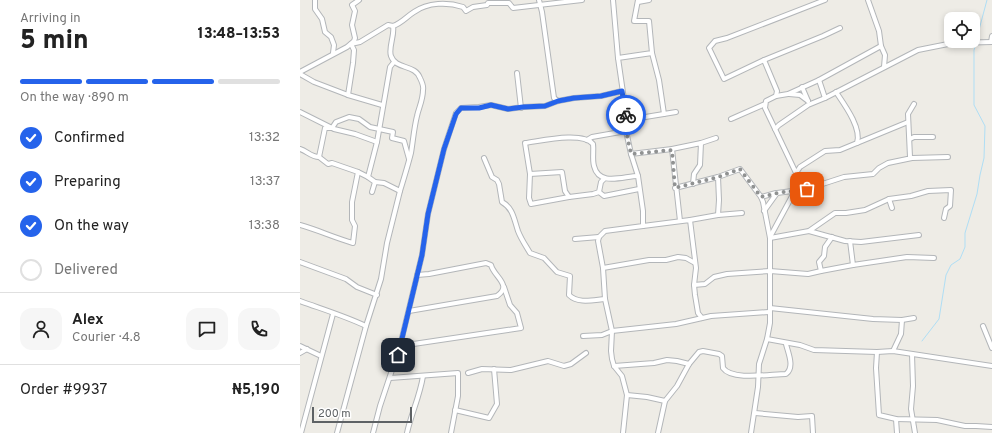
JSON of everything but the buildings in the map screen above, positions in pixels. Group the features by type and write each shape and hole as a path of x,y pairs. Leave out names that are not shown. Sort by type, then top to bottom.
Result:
{"street":[{"path":"315,0 315,9 322,19 325,32 331,37 334,45 333,53"},
{"path":"351,44 355,38 352,25 355,11 352,2 359,0"},
{"path":"382,105 348,95 314,82 300,74 300,72 351,44 360,42 388,25 393,26 400,23 412,12 422,7 436,4 455,4 464,7 466,11 473,7 487,5 488,3 509,3 512,8 540,2 582,0"},
{"path":"613,0 618,58 627,120 626,131 638,176 643,212 643,226"},
{"path":"649,0 638,1 634,21 649,21 652,53 659,80 664,114"},
{"path":"825,0 727,38 715,41 709,48 724,79 764,60 840,28"},
{"path":"868,0 879,31 881,46 885,55 884,67"},
{"path":"540,2 554,98 558,101"},
{"path":"337,433 366,326 377,295 393,216 409,159 417,115 422,103 424,88 420,76 412,69 398,65 394,62 390,52 393,26"},
{"path":"774,127 779,125 808,103 825,98 918,50 953,44 992,42 992,36"},
{"path":"348,95 354,50 351,44"},
{"path":"788,94 802,86 819,80 881,46"},
{"path":"618,58 652,53"},
{"path":"764,60 777,91 776,96"},
{"path":"368,177 377,142 382,105 390,67 394,62"},
{"path":"517,73 521,108"},
{"path":"819,80 825,98"},
{"path":"802,86 808,103"},
{"path":"373,433 380,406 400,346 422,255 428,214 444,149 456,114 461,108 479,108 491,105 508,109 545,106 558,101 601,96 622,91"},
{"path":"836,92 852,117 858,138 857,142"},
{"path":"731,119 765,104 768,99 776,96 788,94 800,96 808,103"},
{"path":"765,104 765,108 796,173 796,189 770,238"},
{"path":"912,158 910,157 908,114 914,104"},
{"path":"300,112 332,128 377,142"},
{"path":"627,120 676,112"},
{"path":"332,128 336,122 349,117 359,119 370,127 393,132 392,138 404,141 409,159"},
{"path":"796,173 800,167 826,152 840,150 908,122"},
{"path":"319,158 325,128 332,128"},
{"path":"587,140 592,136 626,131"},
{"path":"599,192 531,204 529,198 530,174 525,143 574,137 587,140 594,144 594,168 604,179"},
{"path":"910,139 914,137 933,137"},
{"path":"631,154 672,150 716,138"},
{"path":"693,184 694,174 700,165 701,143"},
{"path":"300,149 328,164 332,163 358,172 374,182 384,183 400,191"},
{"path":"672,150 675,188 680,221"},
{"path":"761,197 796,189 818,186 844,177 873,174 879,168 888,163 912,158 948,157"},
{"path":"484,158 492,177 497,180 499,184 502,202 511,210 518,232 530,253 544,258 557,272 570,276 569,294 575,300 605,299"},
{"path":"675,188 718,177 740,169 761,197 770,238 770,327 759,364 755,413 751,433"},
{"path":"300,225 353,243 355,226 352,220 352,202 358,172"},
{"path":"530,174 562,172 565,191 569,197"},
{"path":"604,179 638,176"},
{"path":"718,177 718,215"},
{"path":"599,192 601,182 604,179"},
{"path":"372,192 374,182"},
{"path":"599,192 604,196 639,189"},
{"path":"770,238 809,231 835,214 865,210 877,206 889,199 911,196 928,190 951,190 950,206 946,209 944,218"},
{"path":"764,211 777,193"},
{"path":"889,199 892,208"},
{"path":"575,239 599,237 605,231 742,213"},
{"path":"690,220 695,263 694,285 698,313 702,318"},
{"path":"809,231 850,241 861,242 919,235"},
{"path":"599,237 599,250 603,268 605,299 612,331 611,351 614,366 622,376 627,395 623,433"},
{"path":"821,272 819,262 824,256 824,247 832,237"},
{"path":"850,241 853,265"},
{"path":"603,268 649,260 666,260 678,257 686,258 695,263"},
{"path":"694,285 705,284 714,277 727,274 770,271 808,274 853,265 907,258 934,258"},
{"path":"300,262 346,279 357,287 377,295"},
{"path":"400,346 521,328 520,319 510,305 503,287 503,283 491,265 486,263 417,275"},
{"path":"409,311 497,296 502,291 503,287"},
{"path":"300,301 333,314 344,316 366,326"},
{"path":"583,336 602,335 612,331 676,324 702,318 770,310 873,320 902,320 914,318"},
{"path":"300,433 333,314"},
{"path":"893,351 901,334 902,320"},
{"path":"983,326 992,348"},
{"path":"767,339 786,344 800,345 814,350 893,351 992,366"},
{"path":"658,433 665,401 677,386 689,364 699,352 703,351 720,354 722,356 723,368 728,372 742,376 788,373 790,357 786,344"},
{"path":"300,346 321,356"},
{"path":"300,353 306,349"},
{"path":"878,352 876,368 879,414 896,419 938,420 965,426 992,427"},
{"path":"468,373 482,369 511,370 548,361 564,366 571,364 586,353"},
{"path":"912,354 913,386 911,410 915,433"},
{"path":"614,366 667,360 677,360 689,364"},
{"path":"455,410 489,418 497,404 494,369"},
{"path":"390,378 458,373 458,396 450,433"},
{"path":"408,433 411,416 421,390 423,376"},
{"path":"627,395 665,401"},
{"path":"755,413 794,417 812,416 813,433"},
{"path":"896,419 897,433"}],"waterway":[{"path":"980,26 987,0"},
{"path":"922,341 939,319 946,275 951,265 960,259 965,247 965,233 977,194 984,158 985,126 974,105 975,48"}],"way so far":[{"path":"626,115 626,131 631,154 672,150 675,188 718,177 740,169 761,197 807,189"}],"route":[{"path":"398,355 422,255 428,214 444,149 456,114 461,108 479,108 491,105 508,109 545,106 558,101 601,96 622,91 626,115"}]}
